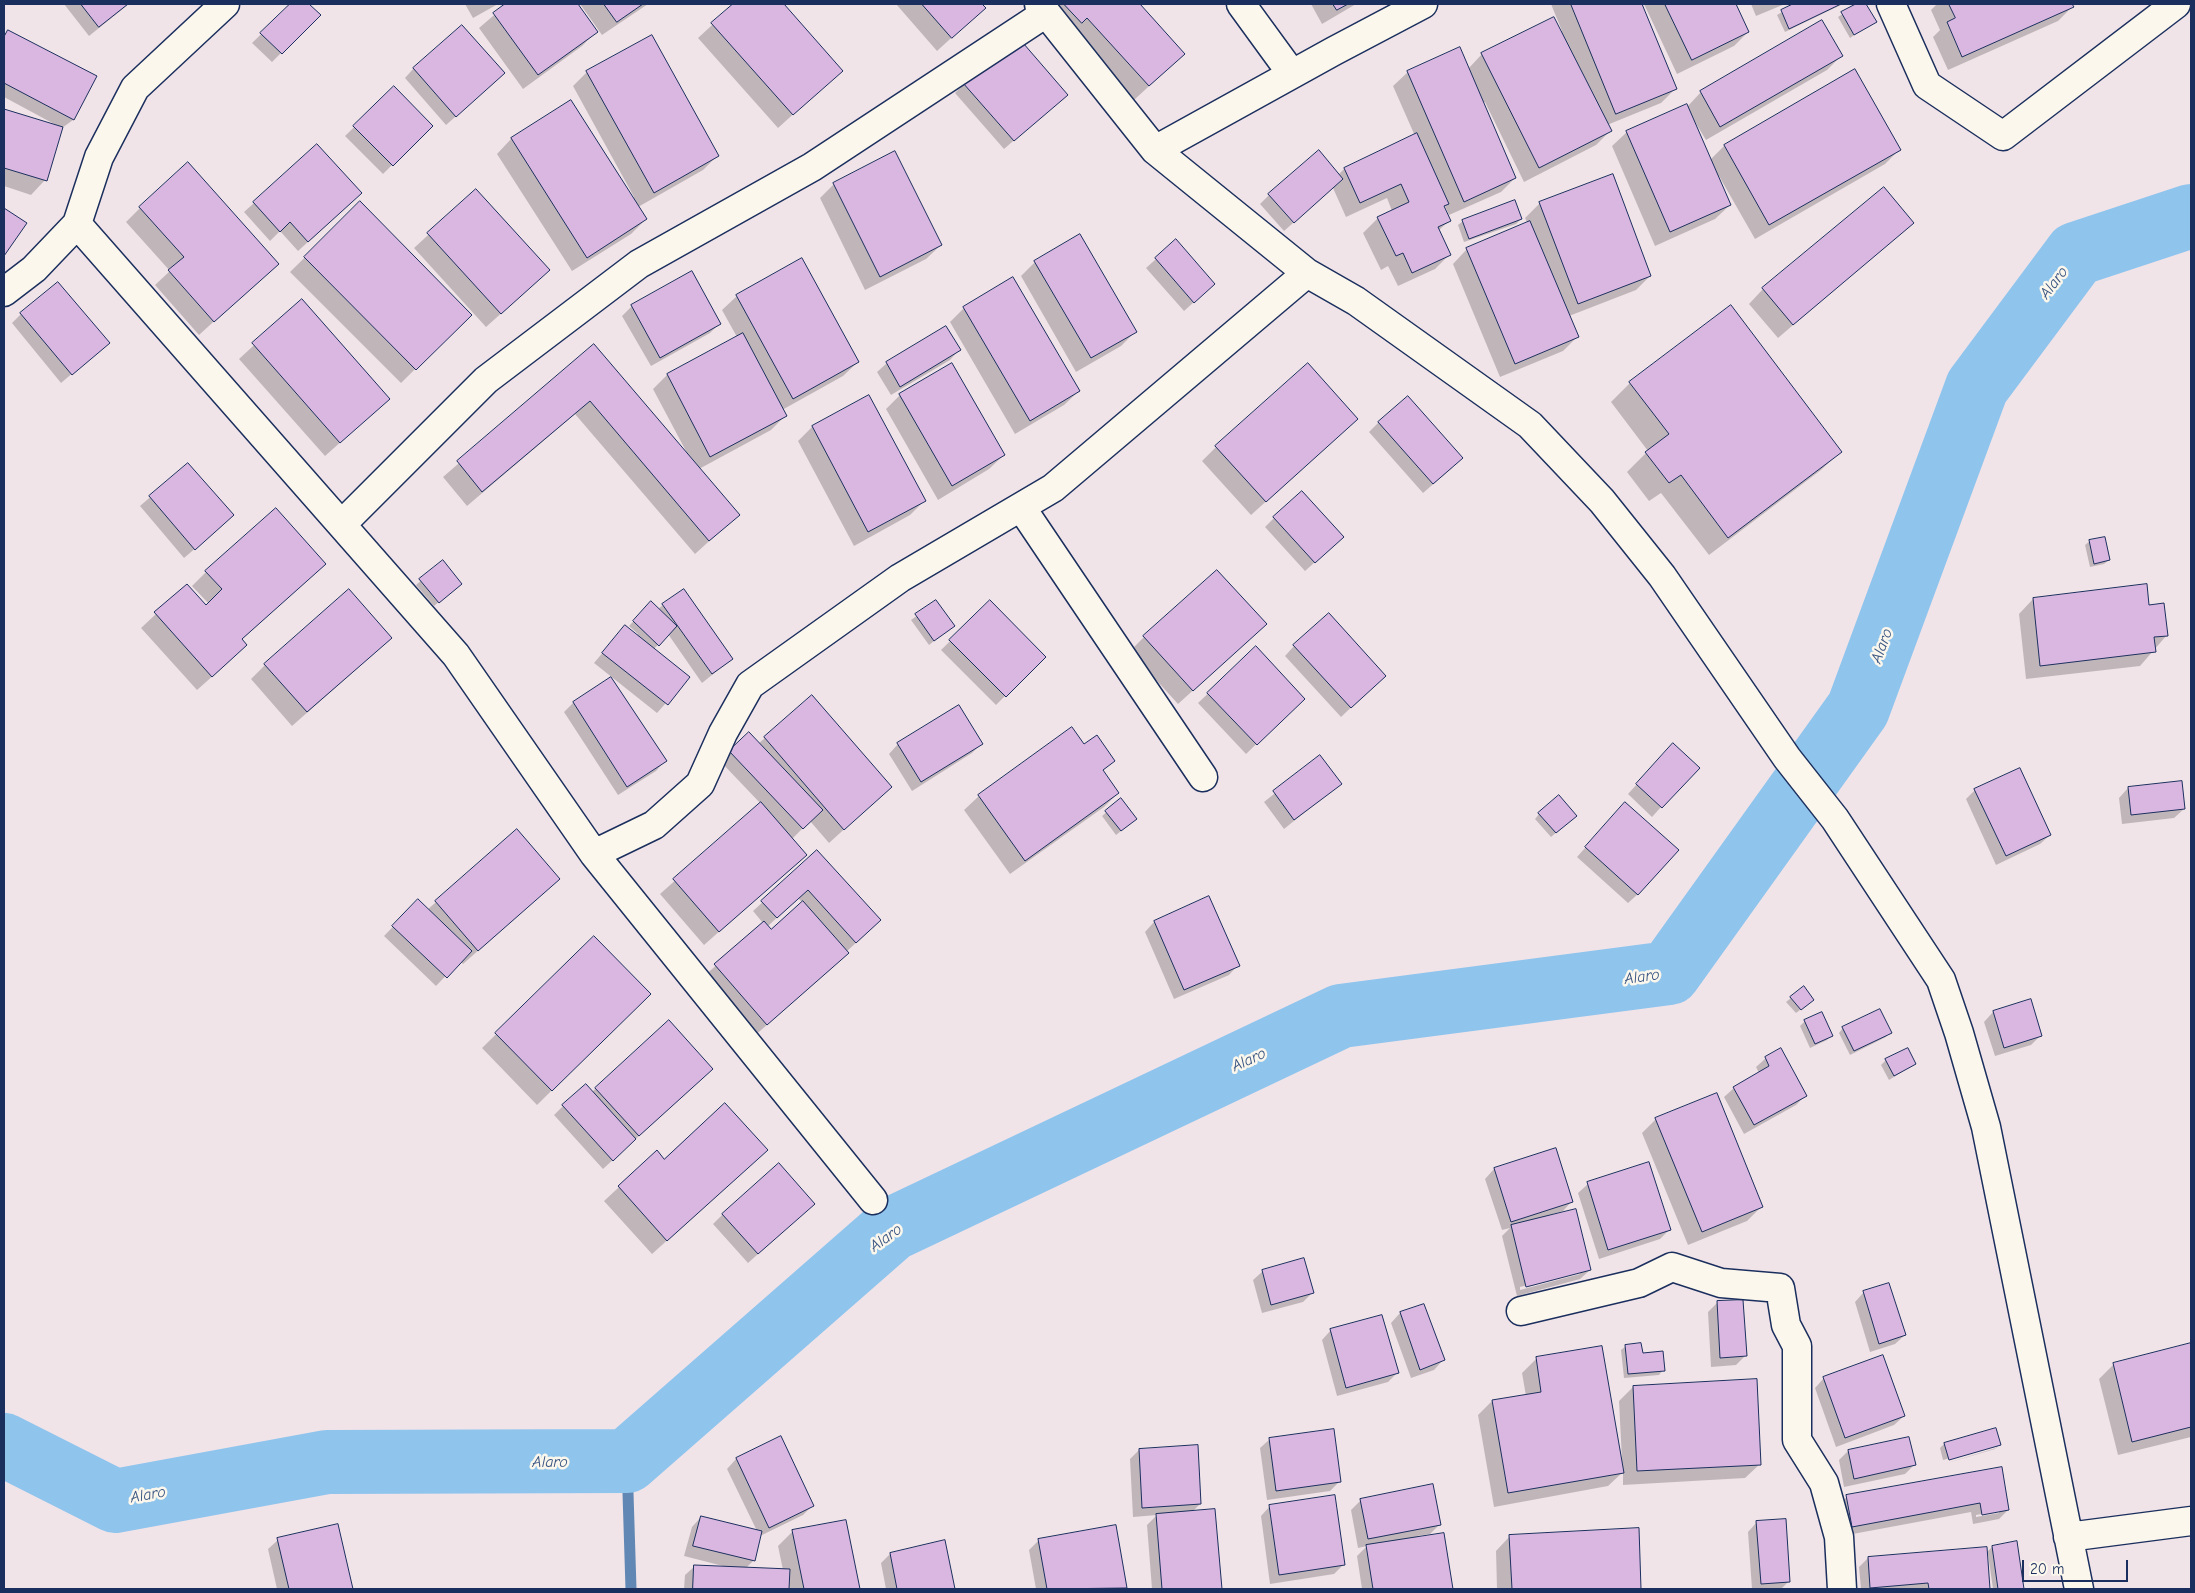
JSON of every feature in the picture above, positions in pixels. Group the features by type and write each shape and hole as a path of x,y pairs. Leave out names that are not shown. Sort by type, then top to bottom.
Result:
{"street":[{"path":"4,292 34,269 77,224 98,156 135,88 225,4"},
{"path":"1241,4 1292,74"},
{"path":"1156,150 1423,4"},
{"path":"1891,4 1926,84 2003,136 2176,4"},
{"path":"342,524 486,380 639,264 812,167 1042,8 1156,150 1307,272 1356,301 1530,425 1602,501 1662,576 1788,758 1835,818 1941,980 1960,1033 1986,1127 2079,1589"},
{"path":"77,224 456,655 594,854 872,1200"},
{"path":"594,854 654,826 700,784 723,733 750,685 900,578 1053,488 1307,272"},
{"path":"1021,507 1203,777"},
{"path":"1521,1311 1638,1283 1672,1268 1721,1283 1780,1288 1786,1325 1797,1346 1797,1440 1824,1483 1839,1537 1842,1589"},
{"path":"2068,1537 2191,1520"}],"building":[{"path":"81,4 128,4 99,27"},
{"path":"290,4 309,4 321,15 282,54 260,33"},
{"path":"505,4 578,4 598,32 538,75 493,13"},
{"path":"604,4 643,4 617,22"},
{"path":"733,4 784,4 843,71 793,115 711,23"},
{"path":"922,4 982,4 986,8 952,38"},
{"path":"1064,4 1140,4 1185,54 1149,86 1087,18 1082,23"},
{"path":"1333,4 1348,4 1337,10"},
{"path":"1571,4 1642,4 1677,89 1616,114"},
{"path":"1665,4 1736,4 1749,32 1692,60"},
{"path":"1793,4 1841,4 1789,29 1781,10"},
{"path":"1856,4 1866,4 1877,22 1854,35 1841,12"},
{"path":"1949,4 2072,4 2074,7 1962,57 1947,22 1955,18"},
{"path":"1554,17 1612,131 1539,168 1481,53"},
{"path":"1822,20 1843,56 1720,127 1700,91"},
{"path":"462,25 505,73 456,117 413,68"},
{"path":"8,30 97,76 74,120 4,83 4,37"},
{"path":"652,35 719,156 654,193 586,71"},
{"path":"1017,36 1068,95 1014,141 963,83"},
{"path":"1460,47 1516,178 1464,202 1407,71"},
{"path":"1855,69 1901,150 1769,225 1724,145"},
{"path":"394,86 433,126 393,166 353,126"},
{"path":"571,100 647,219 587,258 511,138"},
{"path":"1687,104 1731,205 1670,232 1626,131"},
{"path":"4,109 63,127 47,181 4,168"},
{"path":"1417,133 1449,204 1444,206 1451,221 1438,227 1451,255 1412,273 1403,253 1396,256 1377,217 1409,202 1401,184 1360,203 1344,168"},
{"path":"317,144 362,193 308,242 290,222 280,232 253,202"},
{"path":"1319,150 1343,179 1294,223 1268,194"},
{"path":"895,151 942,245 880,277 833,183"},
{"path":"188,162 279,264 214,322 168,270 184,257 139,207"},
{"path":"1613,174 1651,276 1578,304 1539,202"},
{"path":"1884,187 1914,223 1793,325 1762,288"},
{"path":"476,189 550,270 501,314 427,233"},
{"path":"1515,200 1522,219 1469,239 1462,220"},
{"path":"360,201 472,315 416,370 304,257"},
{"path":"4,208 27,223 4,256"},
{"path":"1530,221 1579,337 1515,364 1466,248"},
{"path":"1080,234 1137,332 1091,358 1034,261"},
{"path":"1176,239 1215,284 1194,303 1155,258"},
{"path":"802,258 859,362 793,399 736,295"},
{"path":"692,271 721,324 660,358 631,305"},
{"path":"1013,277 1080,391 1030,421 963,307"},
{"path":"58,282 110,343 72,375 20,313"},
{"path":"302,299 390,399 340,443 252,343"},
{"path":"1731,305 1842,452 1728,538 1681,475 1669,483 1645,452 1669,434 1629,382"},
{"path":"946,326 961,350 900,387 886,362"},
{"path":"743,333 787,416 710,457 667,374"},
{"path":"594,344 740,515 709,541 590,401 482,492 457,461"},
{"path":"952,363 1005,455 952,486 899,394"},
{"path":"1308,363 1358,419 1266,502 1215,446"},
{"path":"869,395 926,501 868,532 812,426"},
{"path":"1408,396 1463,458 1433,484 1378,422"},
{"path":"188,463 234,515 195,550 149,496"},
{"path":"1302,491 1344,537 1315,563 1273,517"},
{"path":"276,508 326,564 242,639 247,645 212,677 154,612 187,584 206,605 222,589 205,571"},
{"path":"2105,537 2110,560 2094,564 2089,540"},
{"path":"443,560 462,584 439,603 419,579"},
{"path":"1217,570 1267,624 1193,691 1143,636"},
{"path":"2147,584 2149,605 2164,603 2168,636 2154,637 2156,652 2040,666 2033,598"},
{"path":"349,589 392,638 307,712 264,664"},
{"path":"684,589 733,659 712,674 662,604"},
{"path":"936,600 955,626 934,641 915,614"},
{"path":"990,600 1046,657 1006,697 949,640"},
{"path":"651,601 677,626 659,646 633,621"},
{"path":"1329,613 1386,676 1351,708 1293,645"},
{"path":"625,625 690,677 668,705 602,653"},
{"path":"1256,646 1305,699 1257,745 1207,693"},
{"path":"611,677 667,761 627,787 573,702"},
{"path":"812,695 892,787 844,830 764,737"},
{"path":"959,705 983,744 921,782 897,743"},
{"path":"1072,727 1084,744 1097,735 1115,761 1103,770 1119,793 1025,861 978,795"},
{"path":"749,732 823,810 803,829 729,751"},
{"path":"1673,743 1700,768 1662,808 1636,784"},
{"path":"1320,755 1342,784 1294,820 1273,791"},
{"path":"2020,768 2051,835 2006,856 1974,789"},
{"path":"2182,781 2185,809 2131,815 2128,787"},
{"path":"1559,795 1577,816 1556,833 1538,813"},
{"path":"1121,798 1137,819 1121,831 1105,811"},
{"path":"761,802 807,855 719,932 673,879"},
{"path":"1625,802 1679,850 1638,895 1585,847"},
{"path":"517,829 560,879 478,951 435,901"},
{"path":"817,850 881,920 856,943 808,890 777,918 761,901"},
{"path":"1209,896 1240,966 1184,990 1154,921"},
{"path":"418,899 472,951 447,978 392,926"},
{"path":"803,901 849,953 767,1025 714,964 764,921 771,929"},
{"path":"594,936 651,994 552,1091 495,1033"},
{"path":"1804,986 1814,1000 1801,1010 1790,997"},
{"path":"2031,999 2042,1036 2004,1048 1993,1011"},
{"path":"1880,1009 1892,1033 1854,1051 1842,1027"},
{"path":"1822,1012 1833,1036 1815,1044 1804,1020"},
{"path":"669,1020 713,1069 639,1136 595,1088"},
{"path":"1781,1048 1807,1096 1754,1125 1733,1087 1769,1066 1765,1057"},
{"path":"1908,1048 1916,1064 1894,1076 1885,1059"},
{"path":"586,1084 636,1139 613,1161 562,1105"},
{"path":"1717,1093 1763,1207 1702,1232 1655,1118"},
{"path":"725,1103 768,1150 667,1241 618,1186 657,1150 664,1159"},
{"path":"1556,1148 1573,1202 1511,1222 1494,1168"},
{"path":"1649,1162 1671,1230 1608,1250 1587,1182"},
{"path":"779,1163 815,1204 758,1254 722,1214"},
{"path":"1576,1209 1591,1270 1526,1287 1511,1225"},
{"path":"1304,1258 1314,1293 1271,1305 1262,1270"},
{"path":"1889,1283 1906,1335 1879,1344 1863,1291"},
{"path":"1743,1300 1747,1356 1720,1358 1717,1301"},
{"path":"1424,1304 1445,1360 1420,1370 1400,1312"},
{"path":"1382,1315 1399,1373 1346,1388 1330,1329"},
{"path":"1641,1343 1643,1353 1663,1351 1665,1371 1628,1374 1625,1345"},
{"path":"2191,1343 2191,1427 2132,1442 2113,1363"},
{"path":"1602,1346 1624,1473 1508,1493 1492,1400 1541,1392 1536,1357"},
{"path":"1883,1355 1905,1416 1845,1438 1823,1377"},
{"path":"1757,1379 1761,1465 1637,1471 1633,1386"},
{"path":"1996,1428 2001,1445 1949,1460 1944,1443"},
{"path":"1334,1429 1341,1482 1276,1491 1269,1438"},
{"path":"781,1436 814,1506 769,1528 736,1458"},
{"path":"1909,1437 1916,1465 1854,1479 1848,1450"},
{"path":"1198,1445 1201,1504 1142,1508 1139,1449"},
{"path":"2002,1467 2009,1510 1982,1515 1980,1503 1852,1527 1846,1495"},
{"path":"1433,1484 1441,1525 1368,1539 1360,1499"},
{"path":"1335,1495 1345,1565 1279,1575 1269,1505"},
{"path":"1215,1509 1222,1589 1162,1589 1156,1514"},
{"path":"701,1516 762,1531 755,1561 693,1546"},
{"path":"1786,1519 1790,1582 1761,1584 1756,1521"},
{"path":"846,1520 860,1589 804,1589 792,1530"},
{"path":"338,1524 353,1589 289,1589 277,1538"},
{"path":"1116,1525 1127,1588 1047,1589 1038,1539"},
{"path":"1639,1528 1641,1589 1512,1589 1509,1535"},
{"path":"1444,1533 1453,1589 1373,1589 1366,1545"},
{"path":"945,1540 955,1589 897,1589 890,1553"},
{"path":"2017,1541 2024,1589 1998,1589 1992,1546"},
{"path":"1987,1547 1990,1589 1929,1589 1928,1583 1870,1588 1868,1557"},
{"path":"694,1565 790,1569 789,1589 693,1589"}],"waterway":[{"name":"Alaro","path":"4,1445 115,1501 327,1462 627,1461 892,1229 1341,1016 1669,973 1858,709 1977,387 2076,254 2191,216"},
{"path":"627,1461 631,1589"}]}
